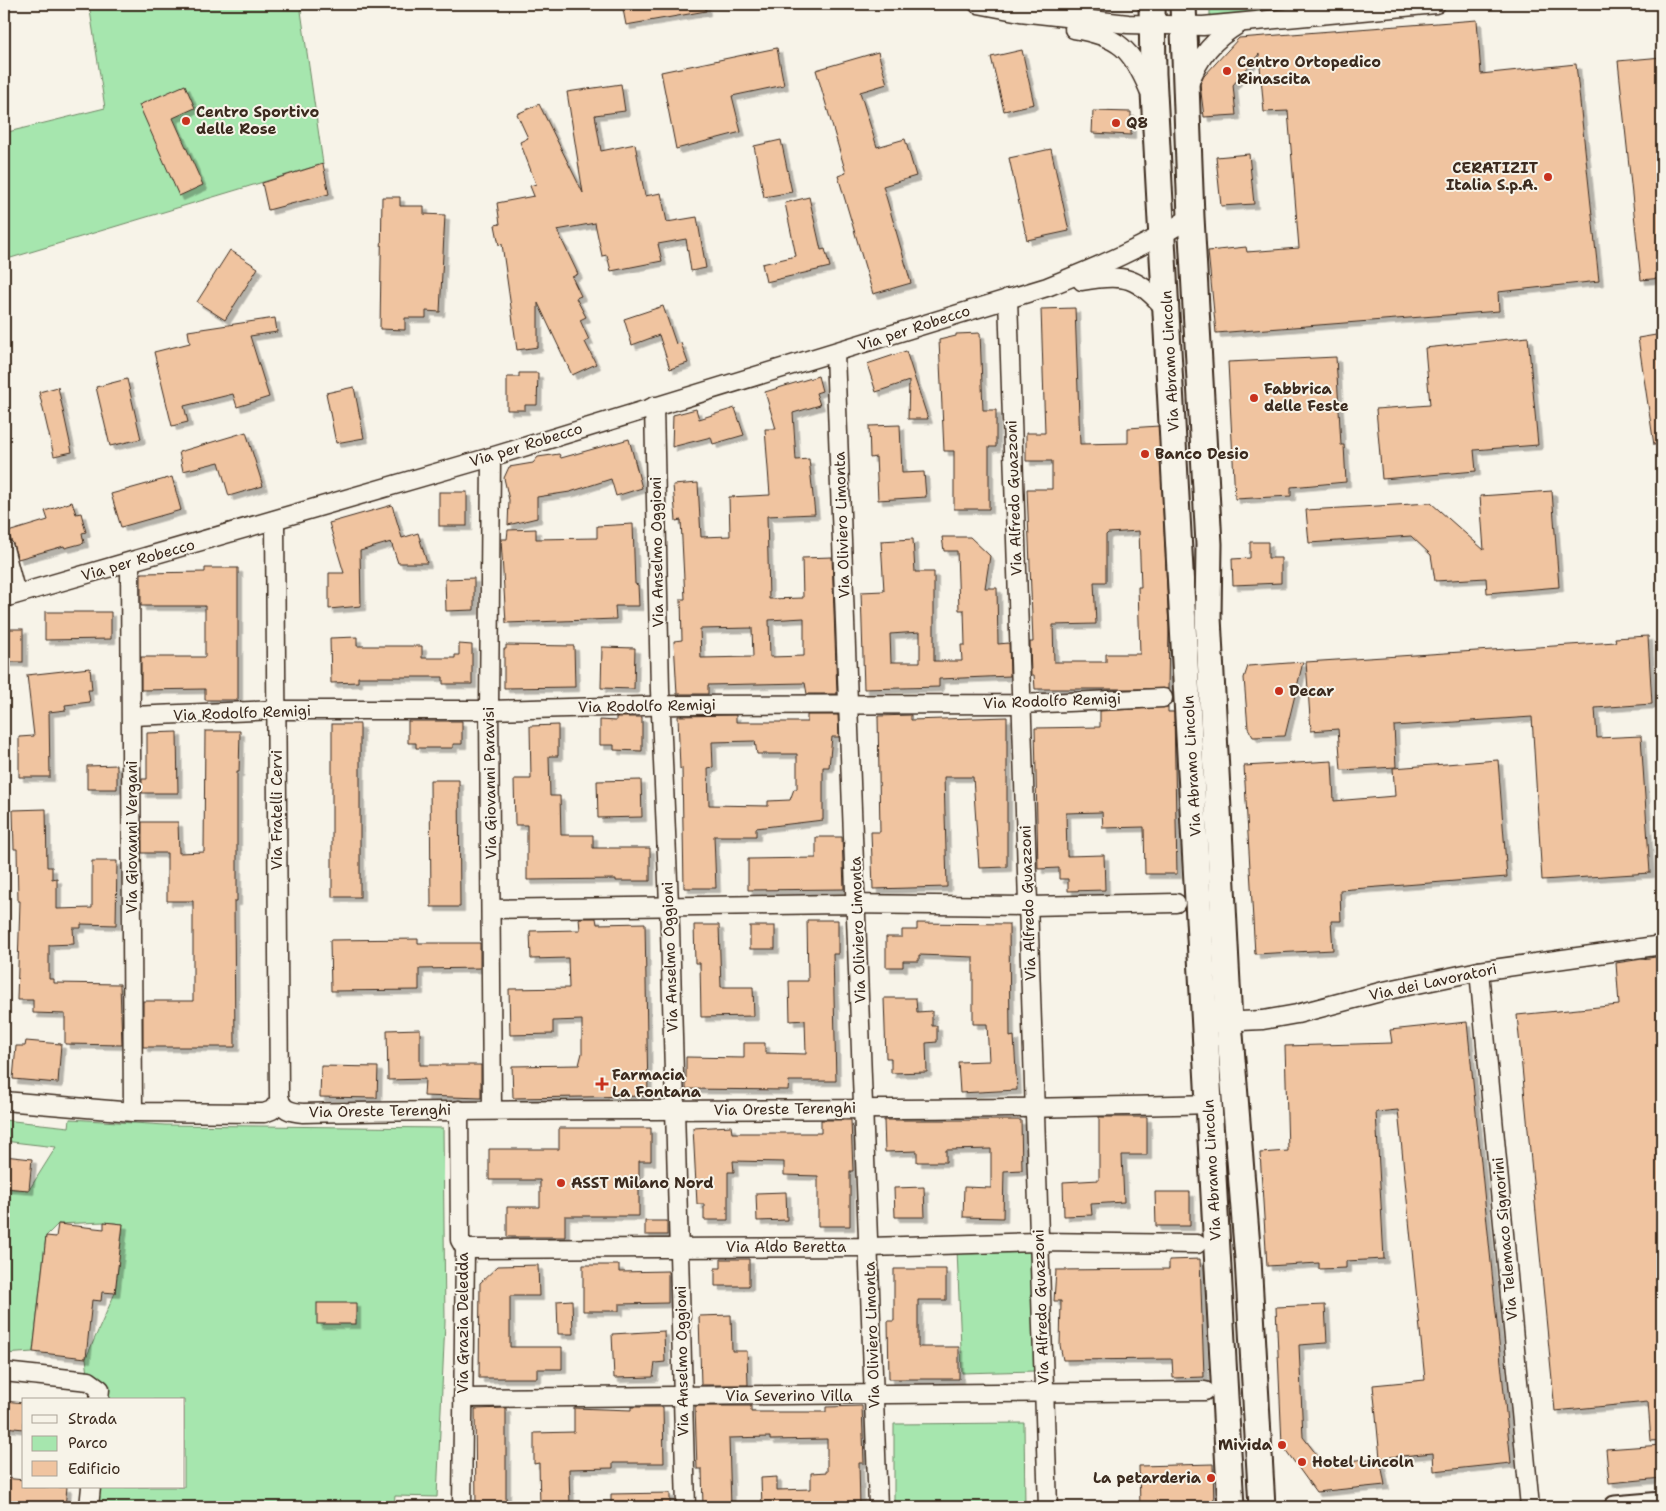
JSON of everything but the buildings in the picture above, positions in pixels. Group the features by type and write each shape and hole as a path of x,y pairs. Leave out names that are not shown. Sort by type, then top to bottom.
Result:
{"main road":[{"name":"Via Abramo Lincoln","path":"1153,14 1155,105 1230,1507"},
{"name":"Via Abramo Lincoln","path":"1184,26 1191,217 1202,385 1209,544 1208,617 1230,1022 1244,1208 1262,1507"},
{"path":"1208,1104 1227,1128 1234,1189 1244,1208"}],"street":[{"path":"978,4 1020,12 1128,24 1153,14 1184,26 1203,26 1436,4"},
{"path":"1020,12 1041,24 1095,32 1110,38 1128,51 1138,64 1155,105"},
{"path":"1186,94 1197,63 1208,48 1222,34 1243,22"},
{"name":"Via per Robecco","path":"10,596 130,563 491,457 1046,287 1108,262 1162,236 1191,217"},
{"name":"Via per Robecco","path":"1046,287 1104,277 1118,277 1136,281 1153,294 1167,311"},
{"name":"Via Alfredo Guazzoni","path":"1008,298 1048,1507"},
{"name":"Via Oliviero Limonta","path":"835,353 878,1507"},
{"name":"Via Anselmo Oggioni","path":"654,406 660,706 669,906 686,1507"},
{"name":"Via Giovanni Paravisi","path":"491,457 489,710 492,1110"},
{"name":"Via Fratelli Cervi","path":"275,520 280,1100"},
{"path":"4,548 10,596"},
{"name":"Via Giovanni Vergani","path":"130,563 133,1112"},
{"name":"Via Rodolfo Remigi","path":"132,716 277,710 489,710 848,703 1020,704 1163,698"},
{"path":"491,909 857,904 1029,906 1176,902"},
{"name":"Via dei Lavoratori","path":"1205,1023 1262,1020 1297,1014 1384,991 1479,971 1662,945"},
{"name":"Via Telemaco Signorini","path":"1479,971 1530,1507"},
{"path":"4,1101 133,1112 264,1113 272,1110 280,1100"},
{"name":"Via Oreste Terenghi","path":"280,1100 284,1108 290,1112 303,1113 459,1110 1034,1109 1208,1104"},
{"name":"Via Grazia Deledda","path":"459,1110 460,1240 465,1249 462,1507"},
{"name":"Via Aldo Beretta","path":"465,1249 869,1247 1039,1242 1197,1244"},
{"path":"4,1372 89,1381 100,1389 99,1398"},
{"name":"Via Severino Villa","path":"463,1398 874,1396 1206,1391"},
{"path":"89,1507 91,1488"},
{"path":"1615,1507 1662,1502"}],"green space":[{"name":"Centro Sportivo delle Rose","path":"89,4 300,4 323,164 4,260 4,133 105,108"},
{"path":"1267,4 1349,4 1210,16 1210,9"},
{"path":"70,1119 165,1125 443,1128 445,1322 437,1497 395,1496 394,1507 84,1507 85,1488 185,1488 185,1398 91,1398 86,1358 115,1293 123,1224 104,1222 58,1224 46,1236 33,1352 4,1354 4,1188 29,1190 56,1147 4,1141 4,1120 69,1127"},
{"path":"1031,1247 1035,1371 962,1373 957,1249"},
{"path":"1024,1423 1025,1507 894,1507 894,1424"}],"place":[{"name":"Centro Ortopedico Rinascita","path":"1227,71"},
{"name":"Centro Sportivo delle Rose","path":"186,121"},
{"name":"Q8","path":"1116,123"},
{"name":"CERATIZIT Italia S.p.A.","path":"1548,177"},
{"name":"Fabbrica delle Feste","path":"1254,398"},
{"name":"Banco Desio","path":"1145,454"},
{"name":"Decar","path":"1279,691"},
{"name":"Farmacia La Fontana","path":"602,1084"},
{"name":"ASST Milano Nord","path":"561,1183"},
{"name":"Mivida","path":"1282,1445"},
{"name":"Hotel Lincoln","path":"1302,1462"},
{"name":"La petarderia","path":"1211,1478"}]}
